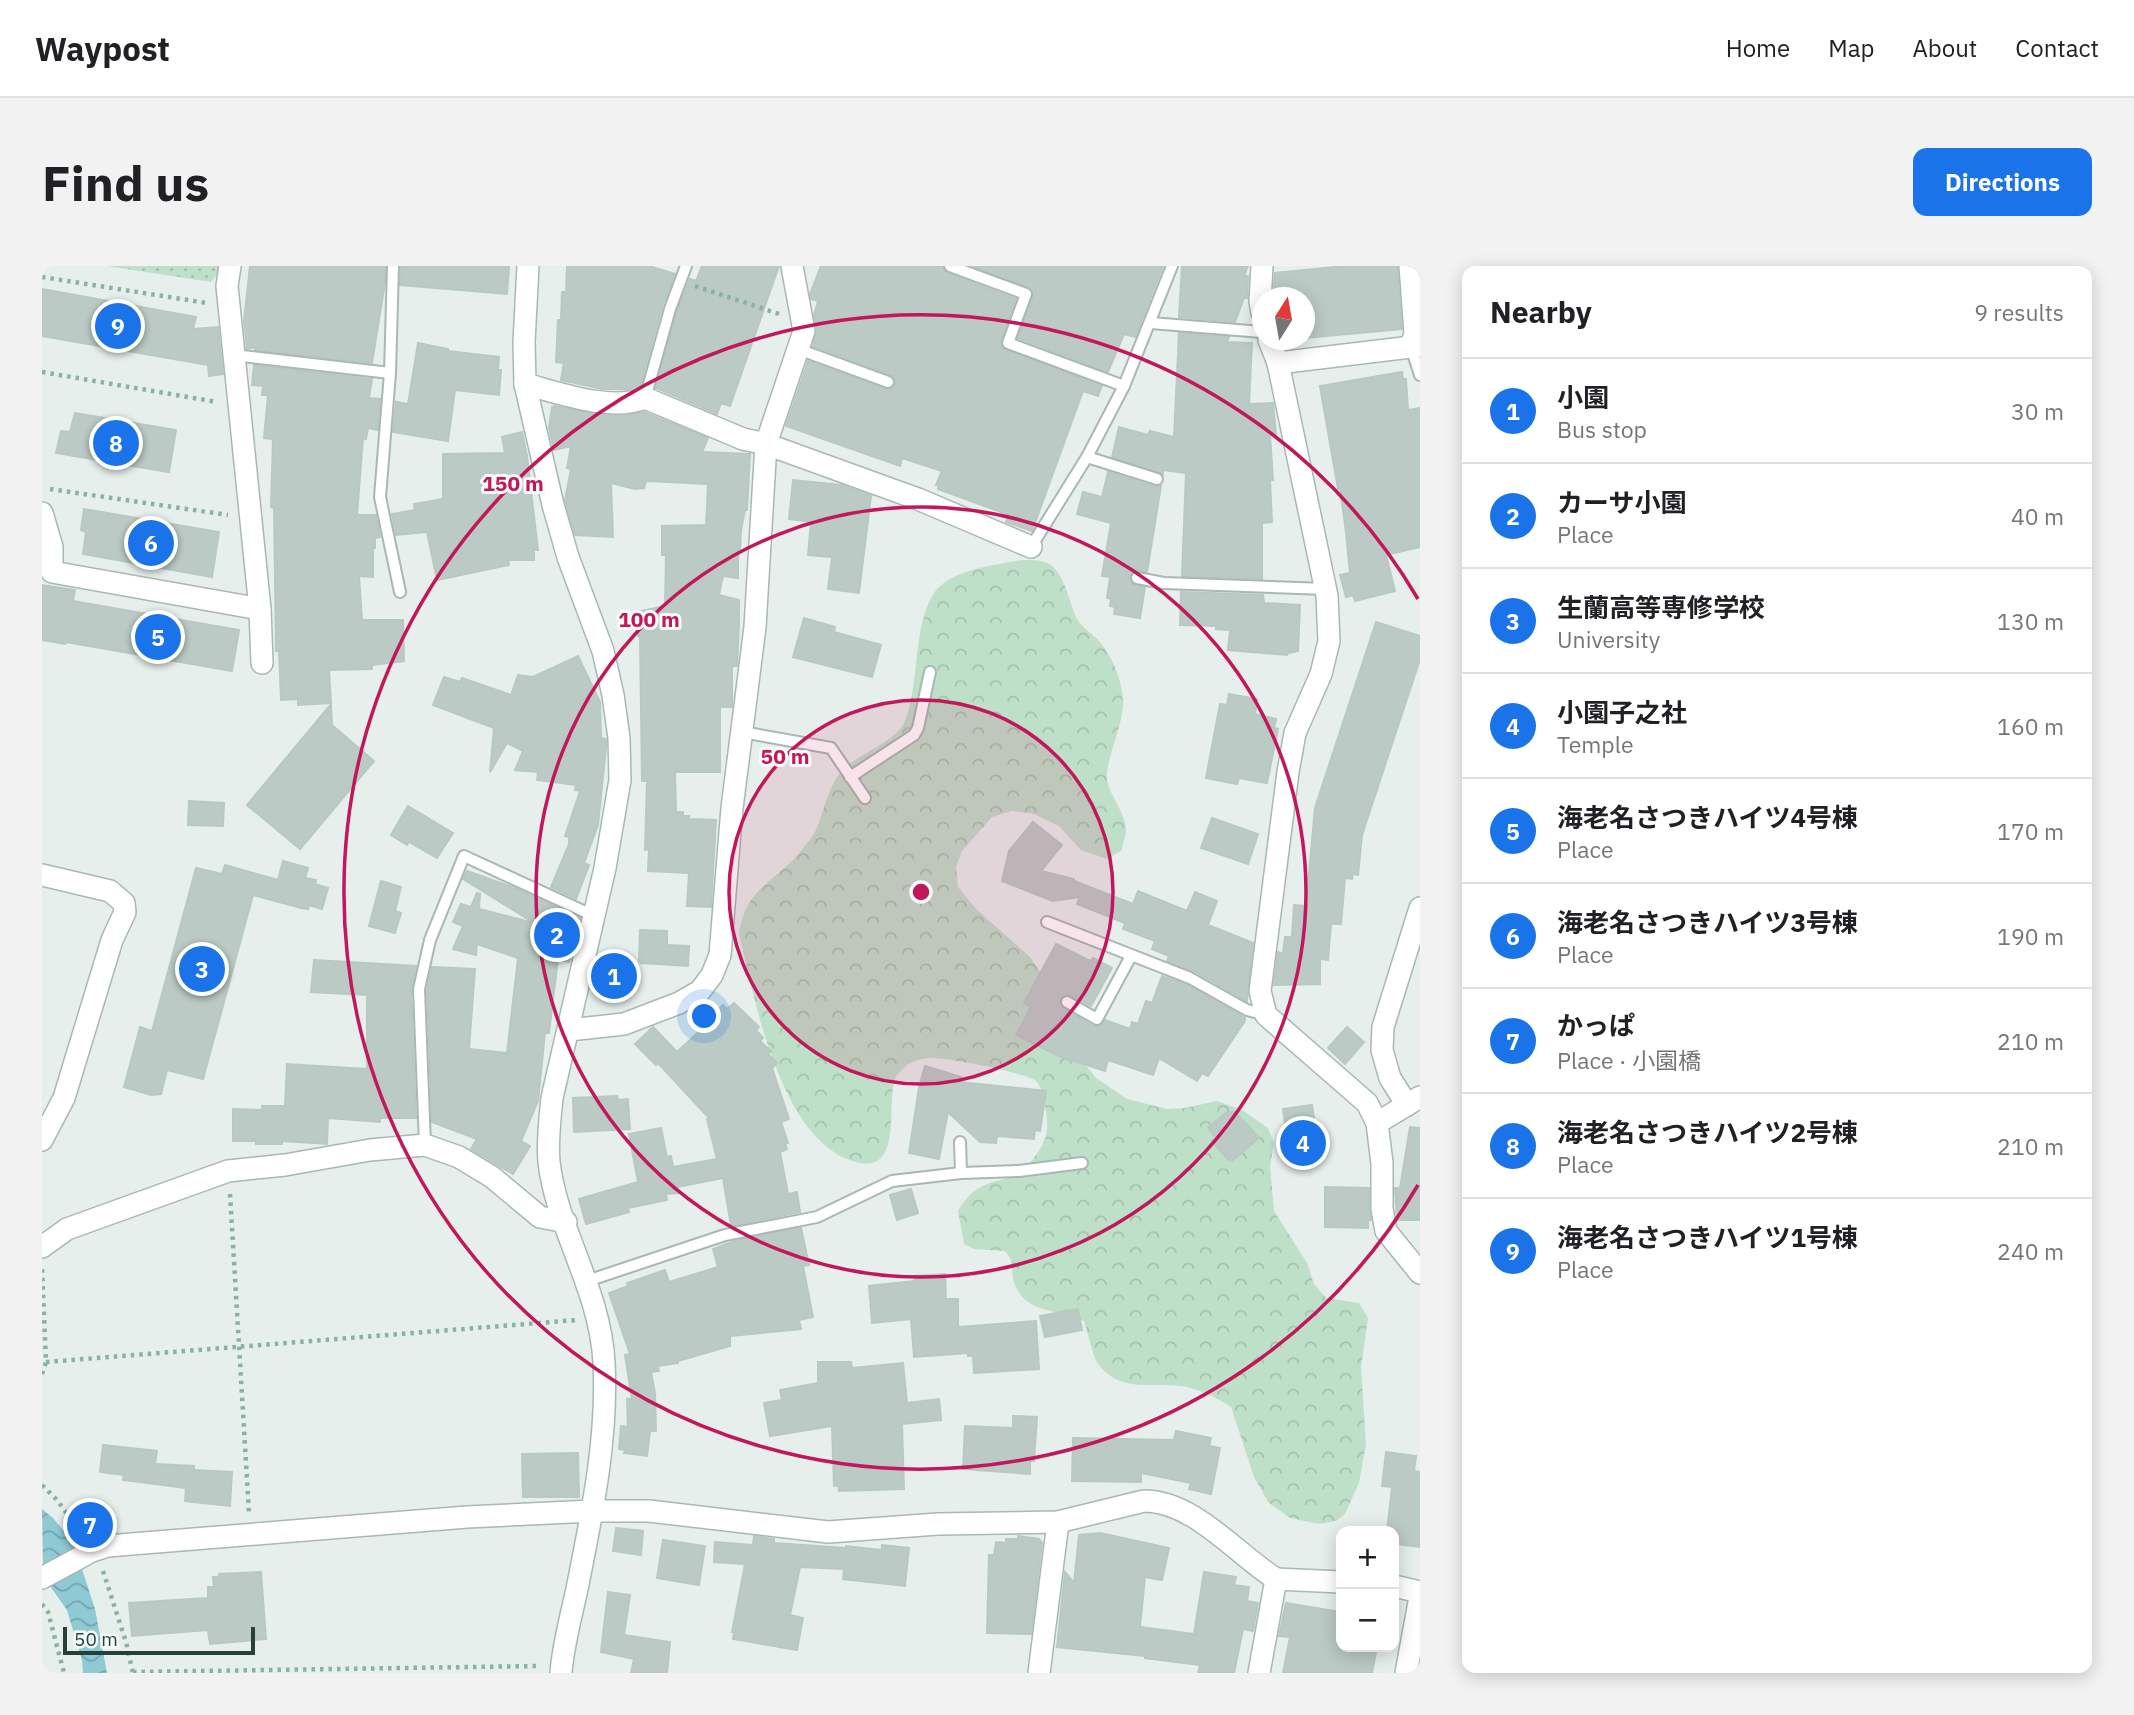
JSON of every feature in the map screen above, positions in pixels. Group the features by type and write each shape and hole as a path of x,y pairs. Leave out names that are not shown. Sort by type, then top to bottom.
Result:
{"street":[{"path":"230,266 227,286 260,608 262,663"},
{"path":"528,266 525,384 552,505 603,651 616,717 621,780 548,1127 549,1161 555,1189 598,1318 605,1407 602,1454 561,1669"},
{"path":"569,1030 624,1024 678,1003 700,991 712,975 720,954 731,821 755,627 766,444 804,331 792,266"},
{"path":"1261,287 1262,266"},
{"path":"1278,363 1415,347 1410,266"},
{"path":"1273,350 1278,363 1326,589 1329,641 1321,674 1295,733 1261,991 1266,1015 1367,1102 1377,1123 1382,1163 1382,1209 1387,1231 1420,1273"},
{"path":"525,384 578,398 612,403 634,402 645,398 743,439 766,444 918,499 1031,547"},
{"path":"42,513 52,547 52,572 260,608"},
{"path":"42,875 110,891 124,903 125,912 112,940 64,1098 42,1140"},
{"path":"1377,1123 1413,1101 1390,1078 1381,1050 1383,1027 1420,908"},
{"path":"42,1247 67,1229 228,1171 285,1165 370,1150 425,1146 459,1157 492,1177 540,1217 566,1222"},
{"path":"42,1578 107,1546 467,1517 649,1511 828,1532 938,1524 1058,1522 1144,1500 1171,1505 1197,1519 1276,1579 1336,1582"},
{"path":"1039,1673 1058,1522"},
{"path":"1259,1673 1276,1579"},
{"path":"1399,1588 1420,1595 1406,1673"}],"lane":[{"path":"393,266 390,373 380,497 400,592"},
{"path":"645,398 686,266"},
{"path":"950,266 1026,294 1008,344 1124,386"},
{"path":"1031,547 1087,457 1124,386 1172,266"},
{"path":"1151,323 1252,331"},
{"path":"1415,347 1420,375"},
{"path":"798,349 888,382"},
{"path":"233,355 390,373"},
{"path":"1087,457 1157,479"},
{"path":"1137,578 1164,583 1326,589"},
{"path":"850,777 914,735 918,728 930,672"},
{"path":"742,732 831,748 865,798"},
{"path":"425,1146 419,989 430,940 464,856 594,916"},
{"path":"1047,922 1190,978 1247,1010 1266,1015"},
{"path":"1067,1002 1097,1019 1131,956"},
{"path":"960,1142 961,1173"},
{"path":"587,1280 725,1235 817,1217 892,1181 1082,1163"}],"path":[{"path":"42,277 229,306"},
{"path":"680,281 802,322"},
{"path":"42,372 238,406"},
{"path":"42,488 250,518"},
{"path":"228,1171 250,1535"},
{"path":"42,1260 46,1362 42,1374"},
{"path":"46,1362 598,1318"},
{"path":"42,1485 57,1500"},
{"path":"109,1586 133,1672 561,1669"},
{"path":"42,1604 48,1612 64,1673"}],"green space":[{"path":"107,266 219,266 218,274 211,282"},
{"path":"1021,560 1045,562 1057,571 1077,619 1100,642 1117,672 1123,706 1107,779 1123,816 1126,834 1122,850 1107,859 1081,850 1059,826 1034,814 1012,811 992,817 962,851 956,867 958,887 977,910 1030,957 1057,996 1080,1058 1096,1078 1127,1099 1167,1109 1217,1101 1242,1110 1268,1128 1274,1143 1270,1166 1274,1211 1307,1263 1314,1284 1326,1298 1359,1303 1368,1318 1361,1368 1366,1444 1359,1483 1345,1514 1336,1521 1319,1524 1290,1518 1268,1502 1254,1477 1231,1407 1210,1395 1187,1387 1138,1385 1115,1379 1097,1362 1084,1321 1043,1309 1026,1300 1014,1282 1012,1263 1005,1251 974,1249 964,1244 958,1211 964,1202 984,1186 1019,1176 1044,1142 1046,1114 1042,1091 1036,1081 1001,1070 935,1058 911,1063 896,1077 888,1145 883,1156 874,1163 860,1163 833,1151 810,1130 791,1101 763,1031 739,934 748,905 812,837 839,774 893,736 904,723 912,693 922,622 934,593 941,585 962,574"}],"water":[{"path":"42,1509 77,1547 43,1565"},
{"path":"82,1569 95,1609 107,1673 83,1673 82,1660 67,1610 50,1586"}],"building":[{"path":"250,266 385,266 385,283 372,363 255,350 255,347 247,349 244,321"},
{"path":"401,266 509,266 507,294 400,285"},
{"path":"567,266 649,266 675,274 662,307 640,386 629,389 602,389 561,380 564,363 556,362 558,320 561,320 562,292 566,292"},
{"path":"702,266 779,266 730,406 721,403 717,414 656,388 677,311 690,279 696,281"},
{"path":"821,266 942,266 947,273 1016,299 1001,340 1002,348 1102,386 1098,396 1083,391 1032,531 1006,522 1009,515 938,489 936,485 942,471 902,458 900,466 786,426 808,361 885,389 896,384 891,375 813,346 817,329 814,315 818,301 811,299 810,294"},
{"path":"973,266 1163,266 1135,337 1124,334 1108,372 1018,338 1033,297 1032,290"},
{"path":"1182,266 1248,266 1244,276 1248,276 1247,298 1244,298 1235,322 1179,317"},
{"path":"1345,266 1397,266 1402,329 1315,337 1315,287 1274,287 1275,273"},
{"path":"42,289 196,317 193,329 218,327 223,374 209,376 208,365 42,336"},
{"path":"1179,333 1229,337 1227,342 1252,343 1249,404 1273,403 1276,435 1270,435 1272,522 1262,523 1262,579 1182,576 1186,473 1163,470 1163,474 1112,457 1119,427 1148,435 1150,431 1174,437"},
{"path":"418,343 448,351 499,357 499,395 455,390 448,441 393,432 396,402 408,404"},
{"path":"254,365 372,379 369,398 380,399 378,430 368,428 366,439 363,438 357,515 376,515 380,537 375,538 373,548 373,577 359,576 362,620 403,620 404,661 372,665 372,669 329,670 331,703 298,705 298,699 281,700 279,651 276,651 274,508 271,507 273,439 264,438 268,395 262,395 263,386 252,385"},
{"path":"1402,372 1403,379 1406,379 1408,410 1420,408 1420,547 1386,555 1395,591 1355,601 1353,595 1346,597 1340,575 1350,573 1346,532 1320,386"},
{"path":"554,406 600,415 618,416 644,412 708,438 702,452 750,454 747,510 738,550 738,578 723,576 719,595 739,600 737,666 732,666 732,707 720,707 720,772 675,772 676,812 683,812 683,816 689,816 689,819 716,820 711,907 687,906 689,873 648,871 649,849 645,850 647,781 642,781 640,636 632,613 665,606 666,555 662,555 662,526 706,525 708,484 646,481 644,488 635,489 611,483 613,537 575,535 565,500 571,469 567,468 571,446 554,450 549,428"},
{"path":"75,413 176,430 169,472 56,453 61,431 70,432"},
{"path":"522,432 538,550 534,550 534,560 508,560 509,565 437,580 427,532 396,535 392,514 415,510 414,504 443,499 443,454 505,453 502,437"},
{"path":"1108,472 1155,487 1161,486 1147,572 1135,570 1129,577 1132,584 1145,587 1140,618 1114,614 1115,607 1110,606 1111,599 1107,598 1110,577 1102,576 1111,523 1077,514 1083,492 1102,497"},
{"path":"793,480 841,485 871,496 859,593 828,589 832,557 808,555 811,522 789,519"},
{"path":"84,509 219,532 212,577 83,554 86,532 81,530"},
{"path":"42,585 75,590 73,601 239,630 232,671 42,640"},
{"path":"1181,592 1263,595 1264,603 1300,605 1298,651 1287,655 1228,650 1230,630 1216,629 1216,626 1180,625"},
{"path":"804,618 835,627 834,632 881,645 872,677 793,657"},
{"path":"1376,622 1420,636 1420,659 1362,835 1358,875 1353,874 1352,879 1345,878 1341,924 1331,924 1328,960 1320,959 1320,984 1274,985 1278,952 1283,954 1285,937 1292,937 1294,905 1306,906 1315,808"},
{"path":"578,656 600,702 601,738 606,739 606,747 598,825 584,863 589,865 576,899 551,887 569,844 569,837 565,836 580,791 575,790 576,785 537,780 538,772 515,770 523,751 507,743 490,772 494,728 433,705 444,677 460,682 462,678 511,695 518,675 533,677"},
{"path":"1229,694 1257,699 1255,714 1276,719 1274,728 1278,729 1267,783 1239,778 1237,784 1206,778 1220,704 1227,705"},
{"path":"331,704 332,725 374,761 300,849 247,805"},
{"path":"189,801 224,803 223,826 188,825"},
{"path":"408,806 453,833 437,858 391,835"},
{"path":"1212,818 1258,834 1248,864 1201,848"},
{"path":"1033,822 1062,845 1041,871 1074,879 1133,904 1138,891 1187,911 1195,892 1217,901 1208,925 1253,943 1247,1001 1194,971 1167,961 1169,956 1152,949 1155,941 1123,929 1125,923 1077,904 1080,897 1053,901 1002,881 1009,851"},
{"path":"283,861 308,868 305,878 316,880 315,884 328,888 322,909 309,905 308,909 301,908 253,895 203,1079 167,1070 161,1094 151,1095 124,1087 140,1027 152,1031 196,868 222,874 225,865 278,880"},
{"path":"467,871 512,887 580,918 569,962 558,959 549,1033 545,1033 538,1101 521,1141 530,1146 513,1174 471,1149 477,1139 432,1122 427,990 432,967 475,969 469,1049 507,1053 518,958 477,944 476,955 453,949 463,926 453,922 461,904 471,907 477,893 480,894 479,909 534,923 463,879"},
{"path":"381,881 401,887 395,911 401,913 395,933 369,926"},
{"path":"640,930 667,931 667,945 689,946 688,966 641,963"},
{"path":"1056,944 1112,968 1091,1006 1068,994 1060,999 1063,1008 1093,1026 1100,1026 1105,1020 1130,1029 1132,1022 1138,1024 1146,1001 1152,1003 1162,976 1187,985 1245,1018 1245,1021 1208,1076 1202,1073 1197,1081 1159,1058 1153,1075 1108,1060 1105,1071 1059,1056 1016,1035 1031,1007 1024,1003"},
{"path":"314,960 416,966 411,989 416,1118 380,1118 380,1122 328,1118 327,1144 282,1141 282,1144 256,1144 256,1141 233,1141 233,1109 262,1110 262,1106 285,1106 287,1064 367,1069 367,995 311,992"},
{"path":"734,1003 759,1027 756,1030 763,1038 760,1041 771,1051 768,1054 777,1063 772,1068 789,1119 781,1122 788,1143 785,1144 787,1149 780,1152 788,1194 797,1192 800,1212 731,1226 723,1178 677,1187 678,1193 666,1194 667,1200 628,1208 629,1212 586,1224 579,1199 638,1182 629,1134 661,1128 667,1157 671,1156 673,1167 717,1159 707,1119 709,1118 658,1063 656,1065 635,1044 653,1027 677,1052 723,1005 727,1009"},
{"path":"1347,1027 1364,1042 1345,1064 1328,1048"},
{"path":"925,1066 961,1077 960,1082 1046,1091 1040,1131 1035,1130 1034,1139 997,1136 996,1143 980,1142 948,1112 939,1159 909,1153 919,1087"},
{"path":"617,1096 618,1100 628,1099 630,1129 574,1132 573,1098"},
{"path":"1312,1105 1320,1161 1297,1164 1296,1156 1290,1157 1283,1109"},
{"path":"1227,1112 1235,1112 1259,1138 1232,1161 1230,1158 1228,1160 1212,1141 1216,1138 1208,1128"},
{"path":"1410,1127 1420,1128 1420,1220 1397,1220 1395,1188 1400,1188"},
{"path":"1325,1187 1369,1188 1371,1220 1368,1220 1368,1228 1325,1227"},
{"path":"911,1189 918,1213 897,1220 890,1195"},
{"path":"801,1228 809,1265 803,1266 813,1317 799,1320 801,1329 730,1336 730,1346 678,1363 658,1366 659,1371 651,1372 655,1393 656,1431 650,1431 647,1456 624,1453 625,1450 619,1449 621,1426 628,1427 627,1399 632,1399 625,1355 630,1354 609,1293 628,1286 627,1283 665,1270 669,1282 718,1267 713,1249 734,1241"},
{"path":"945,1274 946,1299 958,1299 958,1327 1036,1321 1039,1369 974,1373 973,1356 968,1356 968,1353 914,1357 911,1319 872,1323 869,1286 915,1281 914,1276"},
{"path":"1078,1309 1082,1330 1045,1337 1040,1316"},
{"path":"818,1362 851,1362 852,1368 903,1363 907,1403 939,1399 941,1420 902,1424 904,1489 839,1491 838,1485 834,1486 832,1426 770,1436 764,1403 782,1400 780,1390 818,1383"},
{"path":"1013,1416 1037,1417 1034,1461 1030,1461 1030,1474 963,1469 965,1426 1013,1428"},
{"path":"1176,1431 1211,1438 1209,1446 1220,1448 1211,1494 1189,1489 1191,1483 1141,1473 1141,1482 1072,1481 1073,1438 1174,1440"},
{"path":"103,1445 157,1451 155,1464 232,1472 230,1506 185,1501 186,1488 123,1480 124,1475 100,1472"},
{"path":"1386,1452 1416,1456 1414,1471 1420,1472 1420,1547 1399,1544 1399,1526 1388,1526 1392,1487 1382,1486"},
{"path":"578,1453 579,1497 523,1497 522,1454"},
{"path":"616,1528 643,1531 641,1555 613,1551"},
{"path":"1100,1533 1169,1548 1162,1580 1145,1577 1140,1627 1194,1634 1204,1572 1236,1577 1234,1585 1249,1587 1247,1601 1258,1603 1253,1631 1243,1629 1234,1673 1198,1673 1200,1665 1057,1647 1065,1572 1074,1583 1079,1535"},
{"path":"754,1536 774,1539 774,1543 882,1550 882,1545 909,1548 905,1586 843,1579 844,1569 800,1567 790,1615 803,1618 797,1650 733,1639 745,1564 714,1562 715,1542 753,1545"},
{"path":"1018,1536 1039,1539 1042,1543 1031,1634 987,1633 989,1555 994,1555 996,1542 1006,1543 1006,1539 1018,1539"},
{"path":"663,1540 705,1546 699,1585 657,1578"},
{"path":"261,1572 266,1639 210,1644 208,1630 132,1636 129,1603 208,1598 208,1587 214,1587 213,1577 219,1577 219,1574"},
{"path":"608,1592 630,1595 624,1635 670,1642 667,1673 631,1673 634,1659 601,1652"},
{"path":"1286,1603 1336,1611 1336,1652 1376,1652 1372,1673 1283,1673 1290,1637 1279,1636"}],"place":[{"name":"海老名さつきハイツ1号棟","path":"118,326"},
{"name":"海老名さつきハイツ2号棟","path":"116,443"},
{"name":"海老名さつきハイツ3号棟","path":"151,543"},
{"name":"海老名さつきハイツ4号棟","path":"158,637"},
{"name":"カーサ小園","path":"557,935"},
{"name":"生蘭高等専修学校","path":"202,969"},
{"name":"小園","path":"614,976"},
{"name":"小園子之社","path":"1303,1143"},
{"name":"かっぱ","path":"90,1525"}]}
